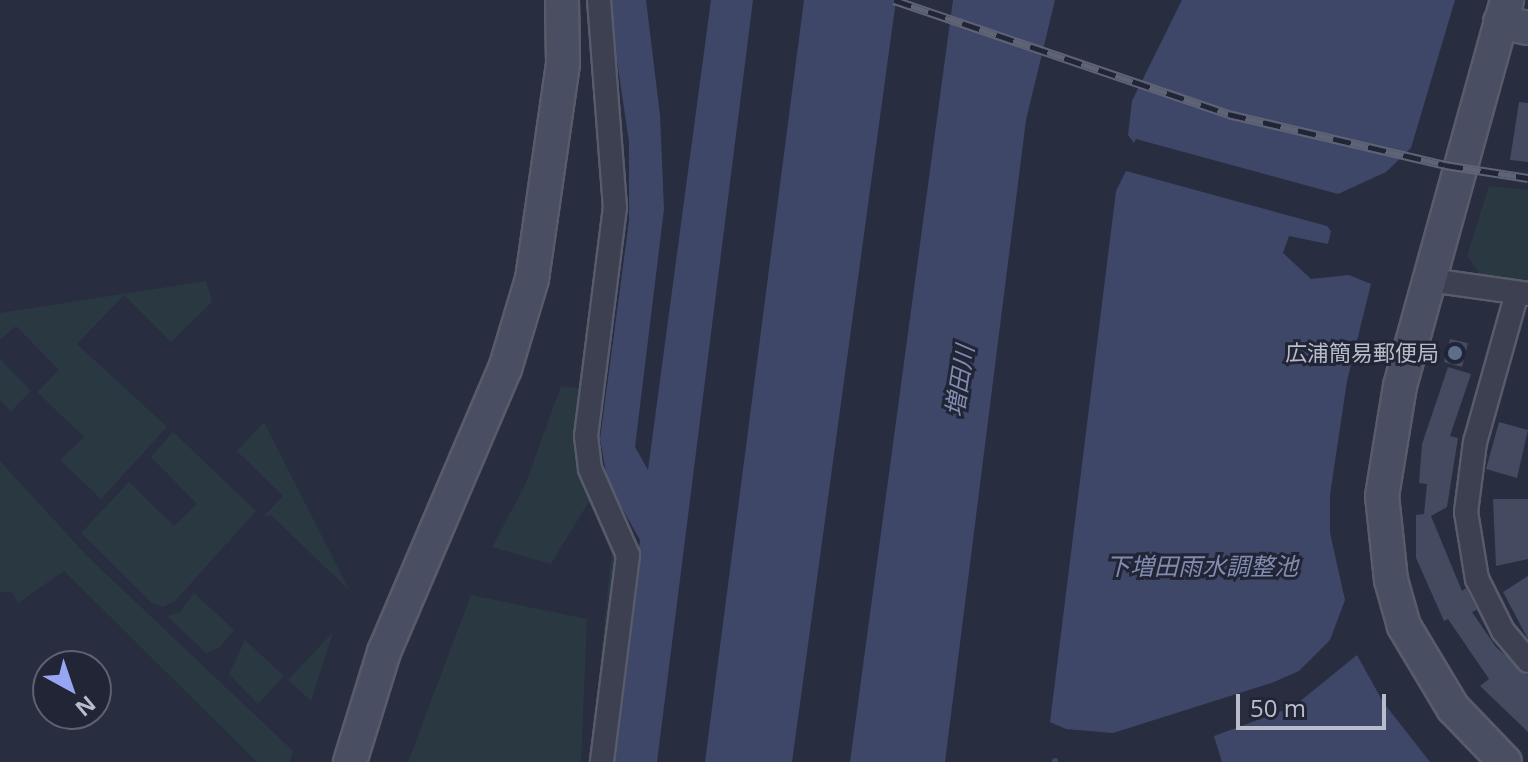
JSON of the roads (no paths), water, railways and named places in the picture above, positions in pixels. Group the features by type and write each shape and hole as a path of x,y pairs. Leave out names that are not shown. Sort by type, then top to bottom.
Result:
{"street":[{"path":"350,762 384,652 505,369 532,279 563,63 562,0"},
{"path":"599,0 615,207 586,436 590,469 628,555 602,762"},
{"path":"1505,762 1453,708 1426,668 1404,626 1388,565 1382,496 1386,445 1430,280 1512,17"},
{"path":"1430,280 1523,293 1475,442 1466,512 1477,579 1503,631 1528,661"}],"water":[{"path":"608,0 646,0 660,115 664,209 635,447 648,470 711,0 753,0 657,762 611,762 640,540 608,483 600,439 629,221 629,142"},
{"path":"804,0 896,0 792,762 705,762"},
{"name":"増田川","path":"953,0 1055,0 1026,120 945,762 850,762"},
{"path":"1182,0 1455,0 1411,148 1386,172 1338,194 1136,139 1134,143 1128,135 1132,101"},
{"name":"下増田雨水調整池","path":"1126,171 1327,226 1331,231 1328,244 1289,236 1283,253 1311,279 1349,275 1371,284 1347,381 1330,495 1330,533 1345,600 1330,640 1299,671 1274,682 1113,733 1066,729 1050,722 1116,191"},
{"path":"1357,655 1383,702 1430,762 1222,762 1214,736 1293,707"}],"railway":[{"path":"894,0 1228,114 1445,165 1528,178"}],"place":[{"name":"広浦簡易郵便局","path":"1455,353"}]}
